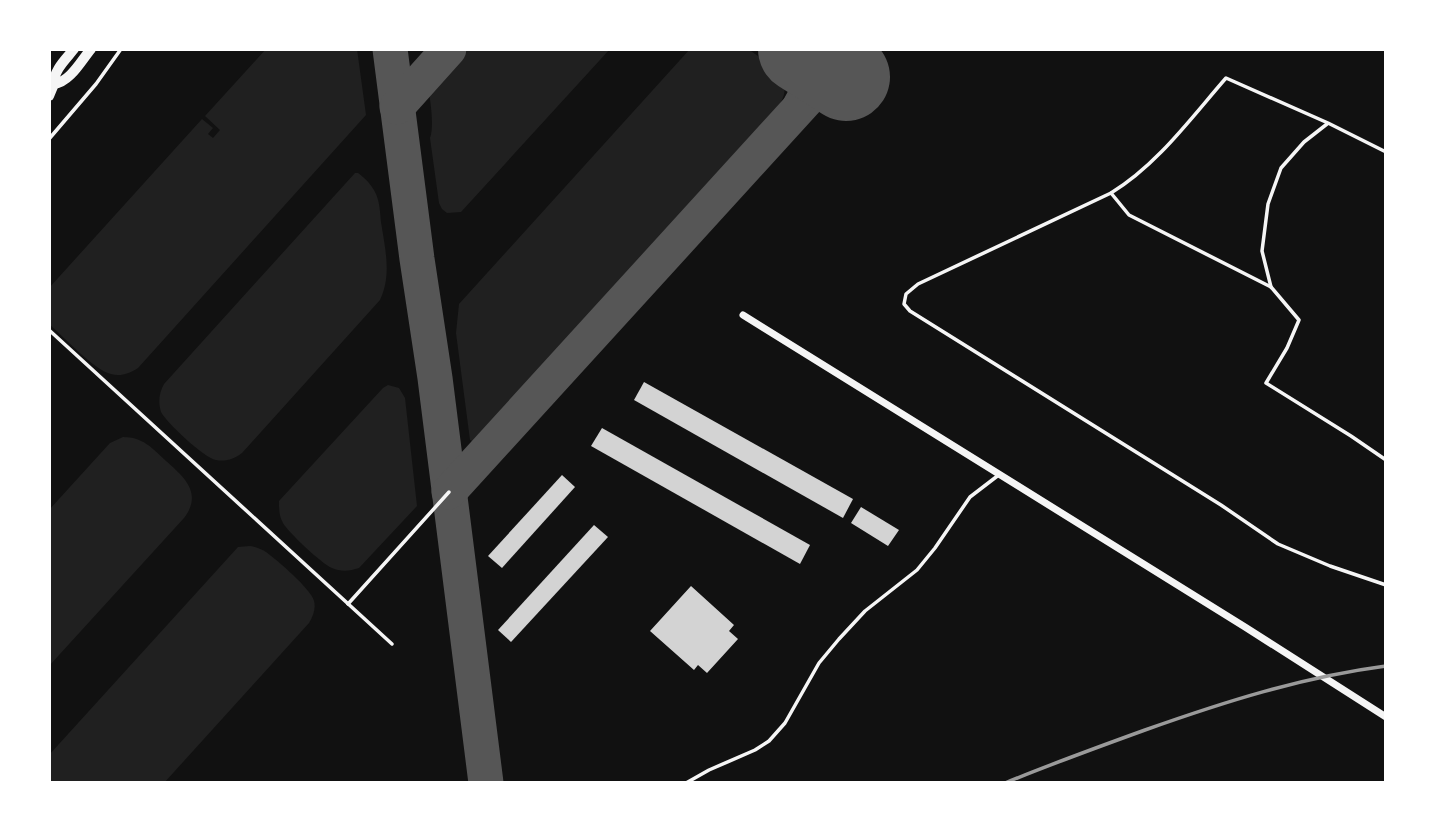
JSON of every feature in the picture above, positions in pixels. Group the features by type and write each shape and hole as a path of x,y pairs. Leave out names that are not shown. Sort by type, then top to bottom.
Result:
{"street":[{"path":"49,96 57,71 74,49"},
{"path":"52,86 66,79 91,49"},
{"path":"743,315 1386,716"}],"lane":[{"path":"49,139 96,84 121,49"},
{"path":"1386,152 1226,78 1156,158 1132,181 918,284 906,294 904,303 910,311 1221,505 1278,544 1330,566 1386,584"},
{"path":"1271,287 1262,250 1268,204 1281,167 1304,142 1328,123"},
{"path":"1111,193 1129,215 1271,287 1299,320 1287,348 1266,383 1386,460"},
{"path":"49,330 392,644"},
{"path":"686,783 769,741 785,723 819,663 839,639 865,611 917,570 970,497 999,474"},
{"path":"348,604 449,492"}],"shaded area":[{"path":"733,48 752,52 781,75 785,87 782,101 474,442 470,440 456,333 459,304 690,49"},
{"path":"266,49 357,49 366,115 138,368 122,375 104,371 49,324 49,288 202,119 213,128 208,134 213,138 220,130 205,116"},
{"path":"469,49 610,49 461,212 447,213 439,203 430,138 432,122 429,93"},
{"path":"355,173 361,175 370,185 379,204 387,271 380,300 242,453 227,460 210,458 186,439 161,412 160,398 164,384"},
{"path":"388,385 399,388 405,398 417,506 359,568 346,571 335,569 313,554 286,527 281,518 279,501"},
{"path":"123,437 147,444 179,473 189,486 192,501 184,518 49,666 49,510 110,443"},
{"path":"250,546 266,552 307,589 315,604 309,623 164,783 49,783 49,755 238,547"}],"building":[{"path":"644,382 853,499 843,518 634,400"},
{"path":"602,428 810,545 800,564 591,446"},
{"path":"562,475 575,487 502,568 488,556"},
{"path":"861,507 899,530 888,546 851,523"},
{"path":"594,525 608,537 511,642 498,630"},
{"path":"691,586 734,625 729,631 738,639 707,673 698,665 694,670 650,631"}],"taxiway":[{"path":"390,49 486,783"},
{"path":"397,107 449,49"},
{"path":"800,106 810,78 808,64 801,49"},
{"path":"449,492 853,49"}],"runway":[{"path":"802,49 846,77"}],"railway":[{"path":"1005,783 1145,730 1234,700 1324,677 1386,666"}]}
